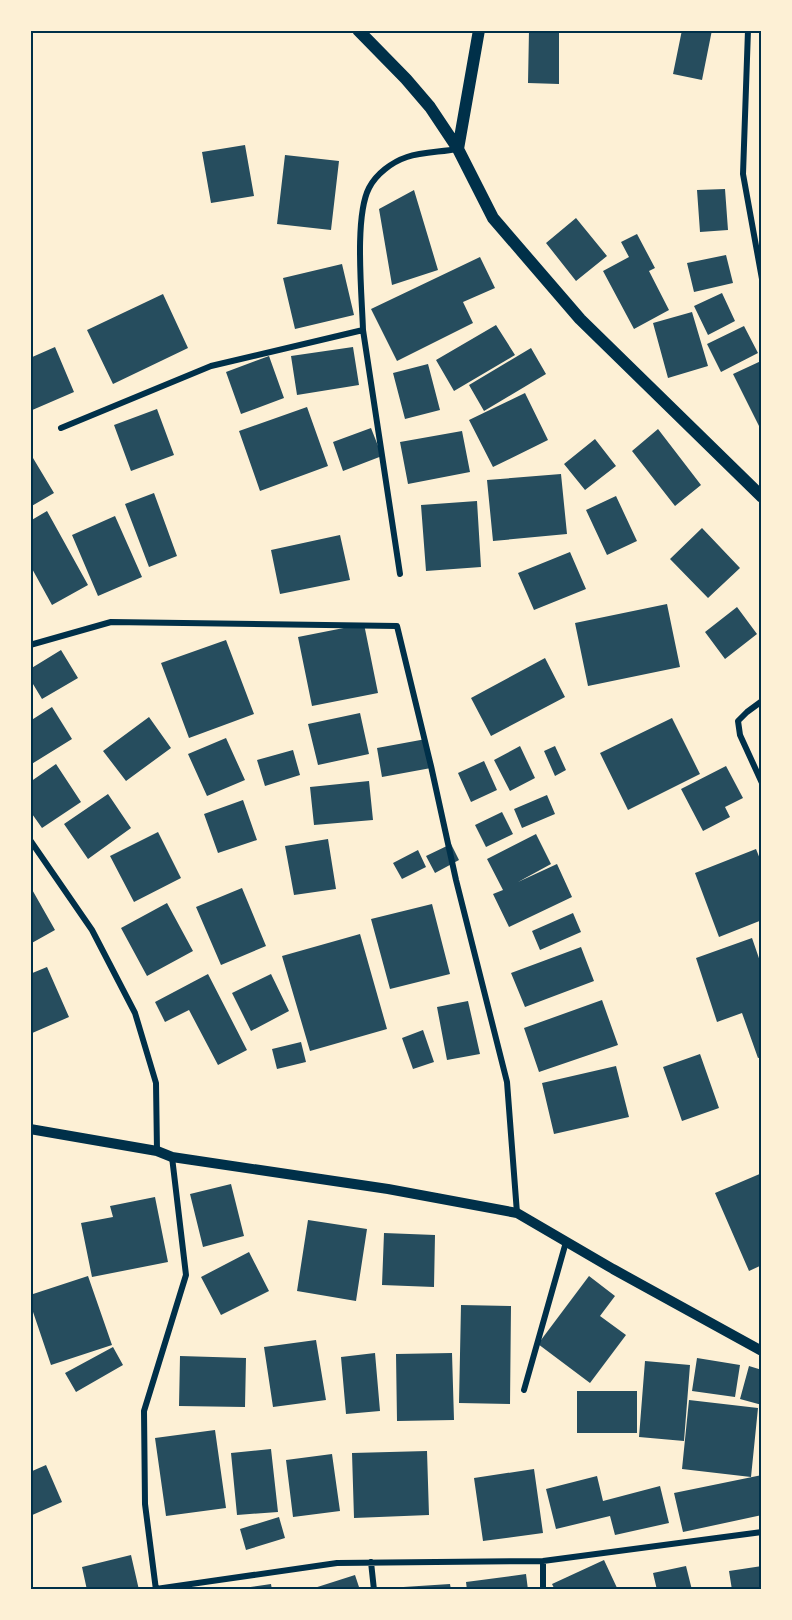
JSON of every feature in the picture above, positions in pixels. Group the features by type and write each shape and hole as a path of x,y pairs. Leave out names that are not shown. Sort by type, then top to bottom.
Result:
{"main road":[{"path":"358,30 406,78 430,107 458,149 493,218 580,319 762,497"},
{"path":"458,149 479,30"}],"street":[{"path":"748,30 743,174 762,279"},
{"path":"400,574 363,330 360,257 362,220 367,191 375,177 392,164 408,157 458,149"},
{"path":"61,428 211,366 363,330"},
{"path":"30,645 111,622 397,626 456,880 507,1082 517,1213"},
{"path":"762,701 738,721 740,735 762,783"},
{"path":"30,840 92,930 135,1013 156,1083 157,1151"},
{"path":"30,1129 157,1151 172,1157 388,1189 517,1213 762,1351"},
{"path":"172,1157 186,1275 144,1412 145,1504 156,1590 337,1563 543,1561 762,1532"},
{"path":"524,1390 566,1242"},
{"path":"543,1561 543,1590"},
{"path":"371,1562 374,1590"}],"building":[{"path":"529,30 559,30 559,84 528,83"},
{"path":"682,30 712,30 702,80 673,74"},
{"path":"245,145 254,196 211,203 202,152"},
{"path":"285,155 339,161 331,230 277,224"},
{"path":"725,189 728,230 700,232 697,190"},
{"path":"414,190 438,270 392,285 379,209"},
{"path":"576,218 607,256 576,281 546,243"},
{"path":"637,234 655,268 649,271 669,310 634,329 603,271 629,257 621,242"},
{"path":"726,255 733,283 694,292 687,263"},
{"path":"480,257 495,288 463,302 473,323 397,361 371,309"},
{"path":"342,264 354,315 295,329 283,278"},
{"path":"722,293 735,321 708,335 694,306"},
{"path":"163,294 188,348 113,384 87,330"},
{"path":"692,312 708,366 668,378 653,323"},
{"path":"496,325 515,355 454,391 436,360"},
{"path":"744,326 758,353 721,372 707,344"},
{"path":"55,347 74,392 30,411 30,358"},
{"path":"353,347 359,385 297,395 291,356"},
{"path":"531,348 546,374 484,411 469,385"},
{"path":"269,356 284,398 241,414 226,372"},
{"path":"761,361 762,363 762,432 733,374"},
{"path":"428,364 440,410 405,419 393,373"},
{"path":"525,393 548,440 493,467 469,420"},
{"path":"307,407 328,466 260,491 239,431"},
{"path":"157,409 174,455 131,471 114,425"},
{"path":"371,428 382,456 343,471 333,442"},
{"path":"658,429 701,485 675,506 632,451"},
{"path":"462,431 470,472 408,484 400,442"},
{"path":"595,439 616,466 585,490 564,464"},
{"path":"33,458 54,493 30,507 30,459"},
{"path":"561,474 567,534 493,541 487,480"},
{"path":"154,493 177,556 149,567 125,504"},
{"path":"616,496 637,541 607,555 586,510"},
{"path":"477,501 481,567 426,571 421,505"},
{"path":"47,511 88,585 52,605 30,565 30,521"},
{"path":"115,516 142,577 98,596 72,535"},
{"path":"702,528 740,568 708,598 670,559"},
{"path":"340,535 350,580 280,594 271,550"},
{"path":"570,552 586,589 534,610 518,573"},
{"path":"667,604 680,667 588,686 575,623"},
{"path":"737,607 757,634 725,659 705,632"},
{"path":"364,624 378,693 312,706 298,637"},
{"path":"226,640 254,714 189,738 161,663"},
{"path":"61,650 78,678 42,699 30,679 30,669"},
{"path":"545,658 565,697 491,736 471,698"},
{"path":"52,707 72,739 30,765 30,721"},
{"path":"360,713 369,754 318,765 308,724"},
{"path":"149,717 171,748 126,781 103,751"},
{"path":"672,718 700,774 628,810 600,753"},
{"path":"226,738 245,780 207,796 188,754"},
{"path":"426,739 431,768 382,777 377,748"},
{"path":"520,746 535,778 510,791 494,760"},
{"path":"555,746 566,770 555,776 544,751"},
{"path":"293,750 300,775 265,786 257,760"},
{"path":"484,761 497,790 471,802 458,773"},
{"path":"56,764 81,802 42,828 30,811 30,782"},
{"path":"726,766 743,798 725,807 730,817 703,831 681,789"},
{"path":"369,781 373,820 314,825 310,787"},
{"path":"108,794 131,828 88,859 64,824"},
{"path":"547,795 555,814 522,828 514,809"},
{"path":"243,800 257,840 218,853 204,814"},
{"path":"502,812 513,834 486,847 475,825"},
{"path":"158,832 181,878 134,902 110,856"},
{"path":"536,834 551,864 518,882 557,864 572,897 509,927 493,894 503,890 487,859"},
{"path":"328,839 336,889 294,895 285,846"},
{"path":"451,844 459,860 435,873 426,856"},
{"path":"756,849 762,864 762,920 719,937 695,873"},
{"path":"418,850 426,867 402,879 393,863"},
{"path":"30,886 55,930 30,944"},
{"path":"242,888 266,946 221,965 196,907"},
{"path":"167,903 193,951 147,976 121,928"},
{"path":"432,904 450,974 390,989 371,919"},
{"path":"573,913 581,932 540,950 532,931"},
{"path":"360,934 387,1029 310,1051 282,956"},
{"path":"752,938 762,967 762,1057 758,1058 742,1013 717,1022 696,958"},
{"path":"581,947 594,981 525,1007 511,973"},
{"path":"47,967 69,1017 30,1034 30,974"},
{"path":"208,974 247,1050 218,1065 189,1010 165,1022 155,1002"},
{"path":"271,974 289,1011 251,1031 232,993"},
{"path":"602,1000 618,1045 539,1072 524,1028"},
{"path":"468,1001 480,1054 447,1060 437,1007"},
{"path":"423,1030 434,1062 413,1069 402,1038"},
{"path":"301,1042 306,1062 277,1069 272,1049"},
{"path":"700,1054 719,1108 682,1121 663,1067"},
{"path":"616,1066 629,1117 554,1134 542,1083"},
{"path":"762,1173 762,1265 749,1271 715,1193"},
{"path":"231,1184 244,1236 203,1247 190,1194"},
{"path":"155,1197 168,1262 92,1277 81,1223 113,1217 110,1206"},
{"path":"308,1220 367,1229 356,1301 297,1291"},
{"path":"384,1233 435,1235 434,1287 382,1285"},
{"path":"249,1252 269,1291 221,1315 201,1277"},
{"path":"88,1276 112,1345 51,1365 30,1303 30,1295"},
{"path":"589,1276 615,1296 600,1316 626,1335 590,1383 538,1344"},
{"path":"461,1305 511,1306 510,1404 459,1403"},
{"path":"316,1340 326,1400 273,1407 264,1347"},
{"path":"113,1347 123,1365 76,1392 65,1373"},
{"path":"375,1353 380,1411 346,1414 341,1357"},
{"path":"452,1353 454,1420 397,1421 396,1354"},
{"path":"180,1356 246,1358 245,1407 179,1406"},
{"path":"697,1358 740,1365 735,1397 692,1391"},
{"path":"645,1361 690,1365 684,1441 639,1437"},
{"path":"749,1366 762,1370 762,1405 740,1399"},
{"path":"577,1391 637,1391 637,1433 577,1433"},
{"path":"689,1400 758,1408 751,1477 682,1469"},
{"path":"215,1430 226,1508 166,1516 155,1438"},
{"path":"271,1449 278,1512 237,1515 231,1453"},
{"path":"427,1451 429,1515 354,1518 352,1453"},
{"path":"332,1454 340,1511 293,1517 286,1460"},
{"path":"46,1465 62,1502 30,1516 30,1472"},
{"path":"534,1469 543,1533 483,1541 474,1478"},
{"path":"762,1475 762,1515 683,1532 674,1493"},
{"path":"597,1476 603,1501 660,1486 669,1523 615,1535 610,1516 556,1529 546,1489"},
{"path":"279,1517 285,1538 246,1550 240,1529"},
{"path":"131,1555 139,1590 87,1590 82,1567"},
{"path":"604,1560 618,1590 555,1590 552,1584"},
{"path":"686,1566 692,1590 657,1590 653,1573"},
{"path":"762,1566 762,1590 732,1590 729,1571"},
{"path":"526,1574 528,1590 467,1590 466,1582"},
{"path":"355,1575 360,1590 308,1590"},
{"path":"271,1584 272,1590 236,1590 236,1589"},
{"path":"450,1584 451,1590 388,1590 388,1588"}]}
